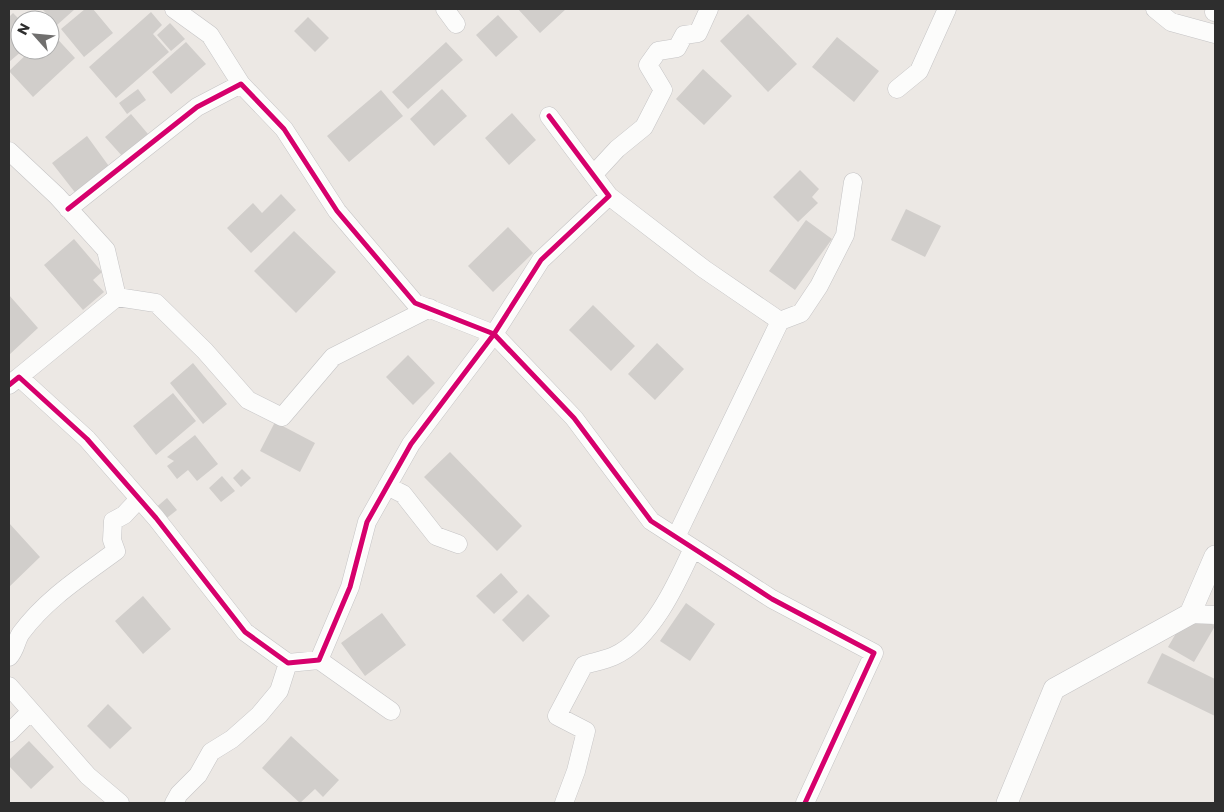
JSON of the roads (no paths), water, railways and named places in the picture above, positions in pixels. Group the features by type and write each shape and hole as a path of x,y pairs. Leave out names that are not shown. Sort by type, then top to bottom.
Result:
{"street":[{"path":"174,9 210,35 241,84 284,128 337,211 415,302 494,334 574,418 651,521 772,599 874,653 805,803"},
{"path":"445,9 456,24"},
{"path":"593,175 617,149 644,127 663,90 648,65 658,51 677,48 684,35 698,33 709,9"},
{"path":"897,89 919,71 947,9"},
{"path":"1155,9 1171,22 1215,34"},
{"path":"68,208 197,107 241,84"},
{"path":"549,116 609,196 704,269 780,322"},
{"path":"9,152 68,208 106,250 117,297"},
{"path":"676,537 780,322 801,313 819,286 845,235 853,182"},
{"path":"319,660 350,587 367,522 411,444 494,334 541,260 609,196"},
{"path":"391,711 319,660 288,663 245,632 139,499 87,439 14,381 117,297 156,303 205,351 248,400 282,417 333,357 430,308"},
{"path":"387,486 403,494 436,536 458,544"},
{"path":"9,657 20,634 62,590 116,551 112,540 113,521 124,515 139,499"},
{"path":"564,803 573,780 586,731 557,716 584,665 614,656 634,643 650,625 676,585 693,548"},
{"path":"1190,614 1215,556"},
{"path":"1007,803 1054,689 1190,614 1215,616"},
{"path":"174,803 179,794 198,776 211,752 232,738 259,715 280,690 288,663"},
{"path":"9,686 88,776 120,803"},
{"path":"9,733 31,711"}]}
